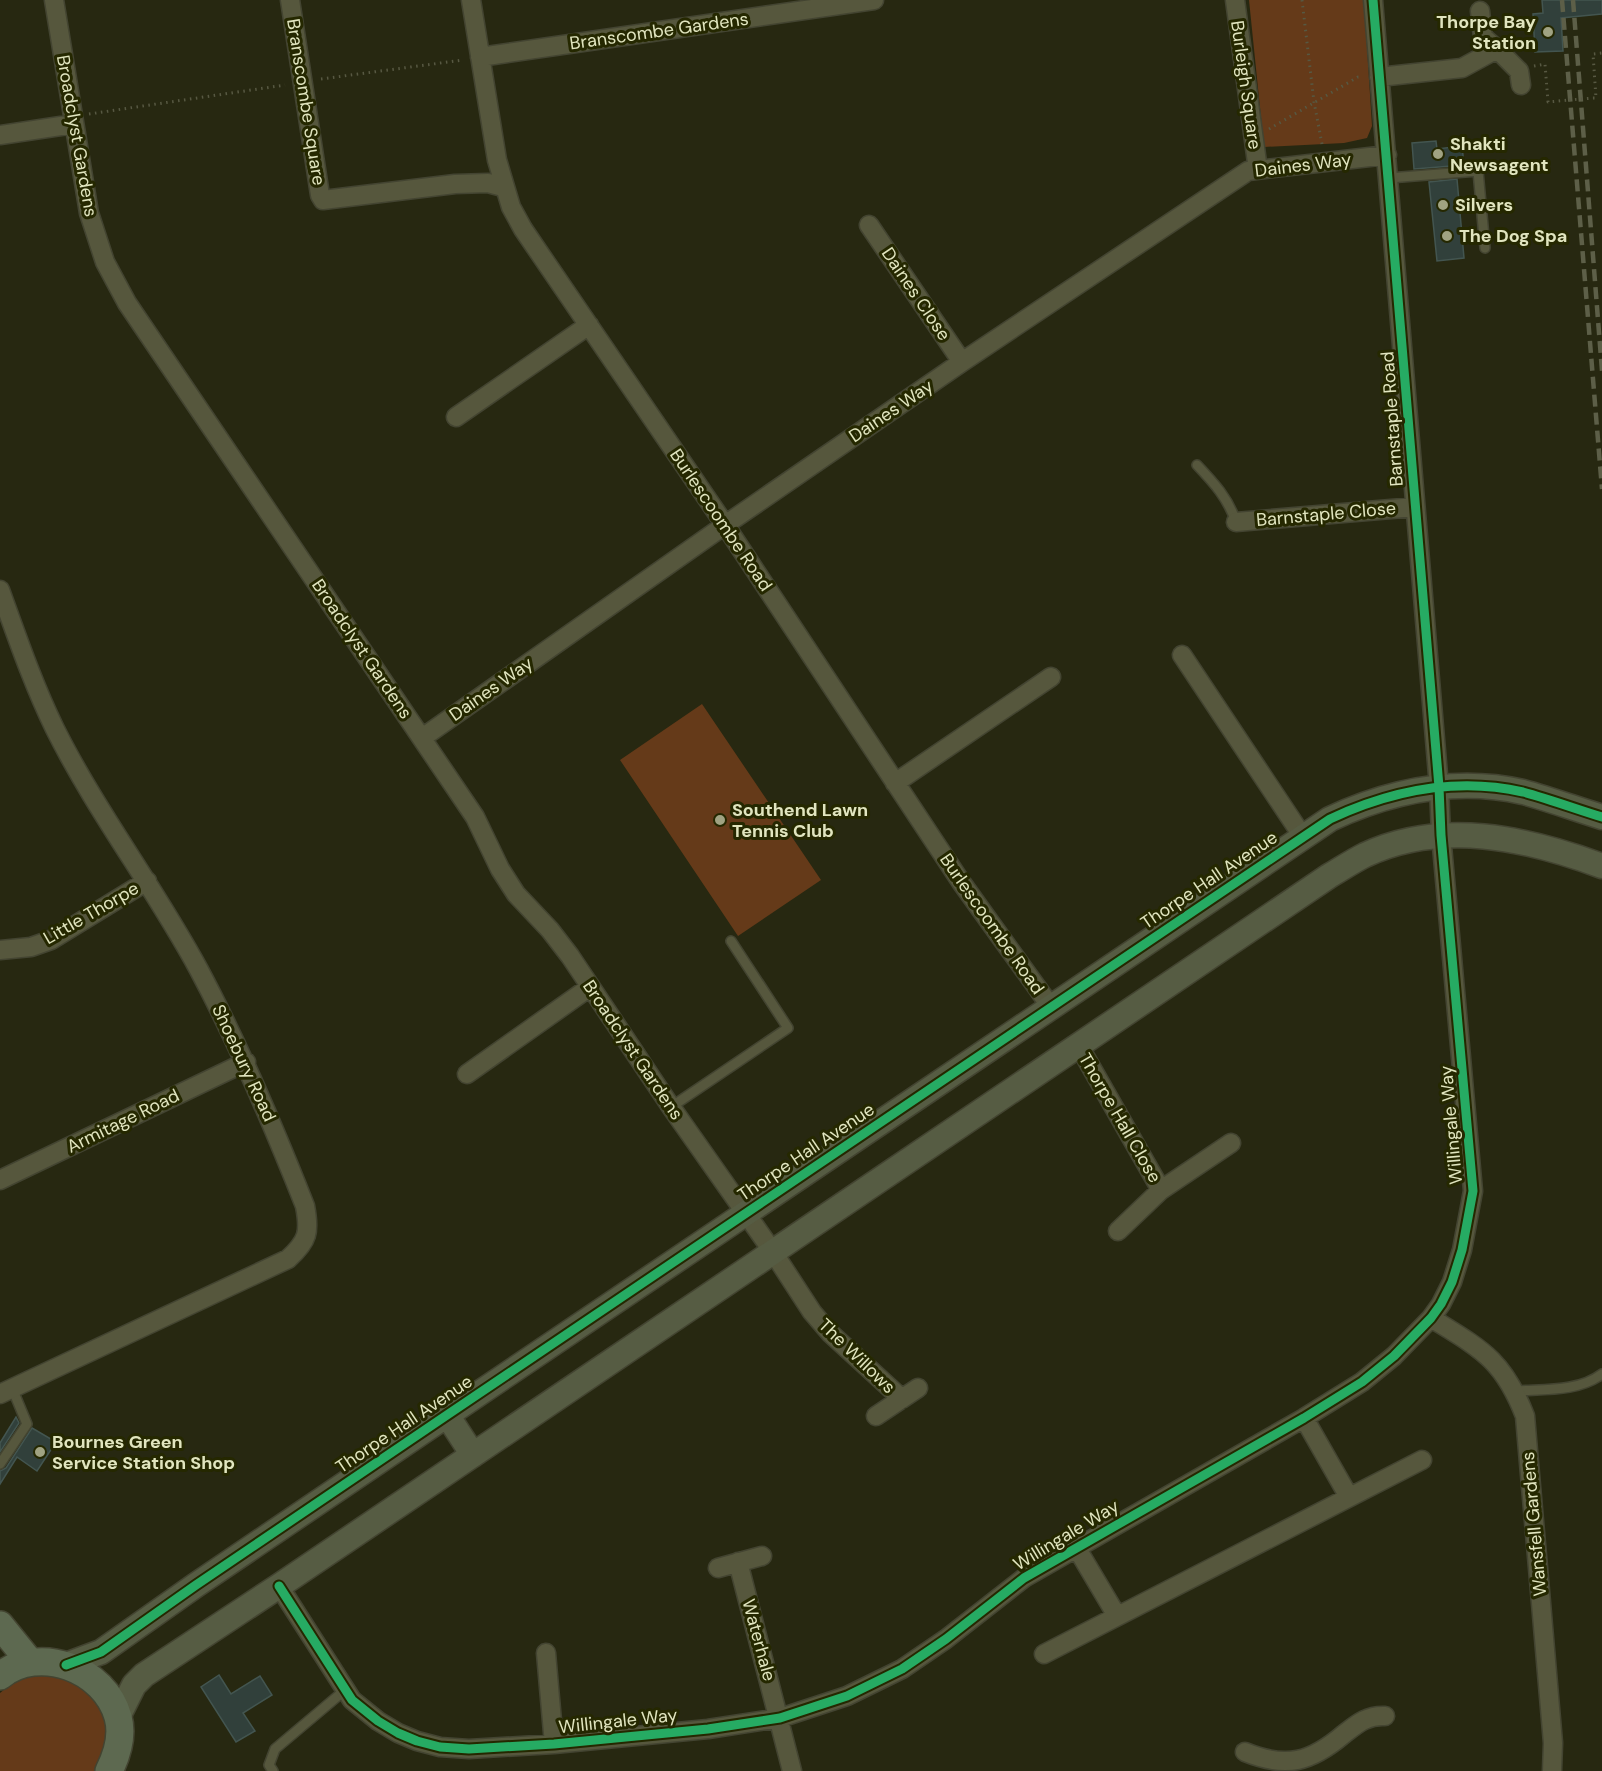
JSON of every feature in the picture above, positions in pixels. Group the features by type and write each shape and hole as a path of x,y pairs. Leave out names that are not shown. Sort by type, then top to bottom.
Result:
{"main road":[{"path":"0,1625 30,1662"},
{"path":"0,1676 30,1662 48,1662 80,1670 95,1681 109,1698 118,1717 118,1748 113,1767"}],"street":[{"name":"Broadclyst Gardens","path":"54,0 84,190 105,262 127,303 475,817 500,869 516,894 550,930 773,1252"},
{"name":"Branscombe Square","path":"290,0 322,200 474,182 503,187"},
{"name":"Burlescoombe Road","path":"471,0 496,160 503,187 523,229 726,525 961,882 1051,1007"},
{"name":"Branscombe Gardens","path":"480,57 874,0"},
{"name":"Burleigh Square","path":"1234,0 1258,170"},
{"name":"Barnstaple Road","path":"1373,0 1439,787 1441,835"},
{"path":"1480,11 1484,37 1519,71 1521,85"},
{"path":"1379,76 1462,68 1497,49"},
{"path":"0,135 74,121"},
{"name":"Daines Way","path":"422,738 962,362 1248,171 1387,155"},
{"name":"Daines Close","path":"869,225 962,362"},
{"path":"456,417 589,325"},
{"name":"Barnstaple Close","path":"1236,522 1415,507"},
{"name":"Shoebury Road","path":"0,590 32,678 56,730 89,789 199,969 246,1062 305,1206 308,1221 307,1235 301,1247 288,1259 6,1391"},
{"path":"1182,654 1303,837"},
{"path":"895,783 1051,677"},
{"name":"Thorpe Hall Avenue","path":"66,1665 101,1652 745,1212 1330,819 1392,795 1439,787 1495,788 1522,792 1602,817"},
{"path":"118,1717 134,1685 144,1675 1329,876 1365,855 1401,842 1441,835 1499,837 1602,866"},
{"name":"Willingale Way","path":"279,1586 352,1700 378,1722 398,1733 440,1747 469,1749 554,1744 708,1729 780,1718 847,1695 903,1669 946,1639 1024,1578 1304,1418 1370,1375 1394,1356 1431,1318 1452,1282 1462,1250 1473,1191 1441,835"},
{"name":"Little Thorpe","path":"0,950 31,947 51,940 147,881"},
{"path":"467,1074 590,987"},
{"name":"Thorpe Hall Close","path":"1079,1046 1161,1190"},
{"name":"Armitage Road","path":"0,1180 246,1062"},
{"name":"Thorpe Hall Close","path":"1118,1231 1161,1190 1231,1143"},
{"name":"The Willows","path":"773,1252 812,1312 830,1333 902,1399"},
{"name":"Wansfell Gardens","path":"1431,1318 1484,1352 1501,1369 1516,1391 1525,1416 1553,1743 1552,1771"},
{"name":"The Willows","path":"876,1416 918,1389"},
{"path":"447,1415 473,1455"},
{"path":"1304,1418 1349,1497"},
{"path":"1044,1654 1422,1460"},
{"name":"Willingale Way","path":"1076,1547 1117,1616"},
{"path":"718,1568 762,1556"},
{"name":"Waterhale","path":"738,1562 792,1771"},
{"name":"Willingale Way","path":"546,1653 554,1744"},
{"path":"1245,1752 1271,1761 1300,1760 1319,1763 1361,1721 1385,1716"}],"lane":[{"path":"1389,177 1478,171 1485,248"},
{"path":"1197,465 1221,490 1231,506 1236,522"},
{"path":"671,1107 788,1028 731,941"},
{"path":"1516,1391 1574,1387 1602,1374"},
{"path":"0,1464 27,1424 6,1391"},
{"path":"273,1771 269,1765 275,1749 345,1690"}],"path":[{"path":"1302,0 1314,102 1325,161"},
{"path":"1545,64 1548,102 1596,98 1593,54 1602,53"},
{"path":"74,121 303,82 480,57"},
{"path":"1254,138 1358,77 1379,76"}],"shaded area":[{"path":"1249,0 1364,0 1372,126 1367,138 1344,143 1264,147"},
{"name":"Southend Lawn Tennis Club","path":"702,704 821,880 738,936 620,760"},
{"path":"34,1675 58,1675 71,1681 83,1688 100,1708 106,1733 102,1758 95,1771 0,1771 0,1693 11,1684"}],"building":[{"name":"Thorpe Bay Station","path":"1542,0 1602,0 1602,14 1561,18 1563,51 1535,52 1533,14 1543,13"},
{"name":"Shakti Newsagent","path":"1436,141 1437,149 1462,146 1464,165 1414,169 1412,143"},
{"path":"1457,179 1464,258 1437,261 1429,182"},
{"path":"16,1417 19,1423 0,1452 0,1443"},
{"path":"32,1428 56,1442 37,1471 17,1457 0,1484 0,1471 6,1468"},
{"path":"219,1675 231,1694 260,1676 272,1695 243,1713 255,1731 236,1742 201,1687"}],"railway":[{"path":"1562,0 1602,489"},
{"path":"1573,0 1602,371"}],"cycle path":[{"path":"279,1586 352,1700 378,1721 417,1741 440,1747 469,1749 554,1744 708,1729 780,1718 847,1696 902,1669 946,1639 1024,1578 1304,1418 1362,1382 1394,1356 1431,1318 1441,1304 1452,1282 1462,1250 1473,1191 1441,835 1439,787 1373,0"},
{"path":"66,1665 101,1652 196,1585 1330,819 1400,794 1424,789 1473,786 1523,792 1602,817"}],"place":[{"name":"Thorpe Bay Station","path":"1548,32"},
{"name":"Shakti Newsagent","path":"1438,154"},
{"name":"Silvers","path":"1443,205"},
{"name":"The Dog Spa","path":"1447,236"},
{"name":"Southend Lawn Tennis Club","path":"720,820"},
{"name":"Bournes Green Service Station Shop","path":"40,1452"}]}
